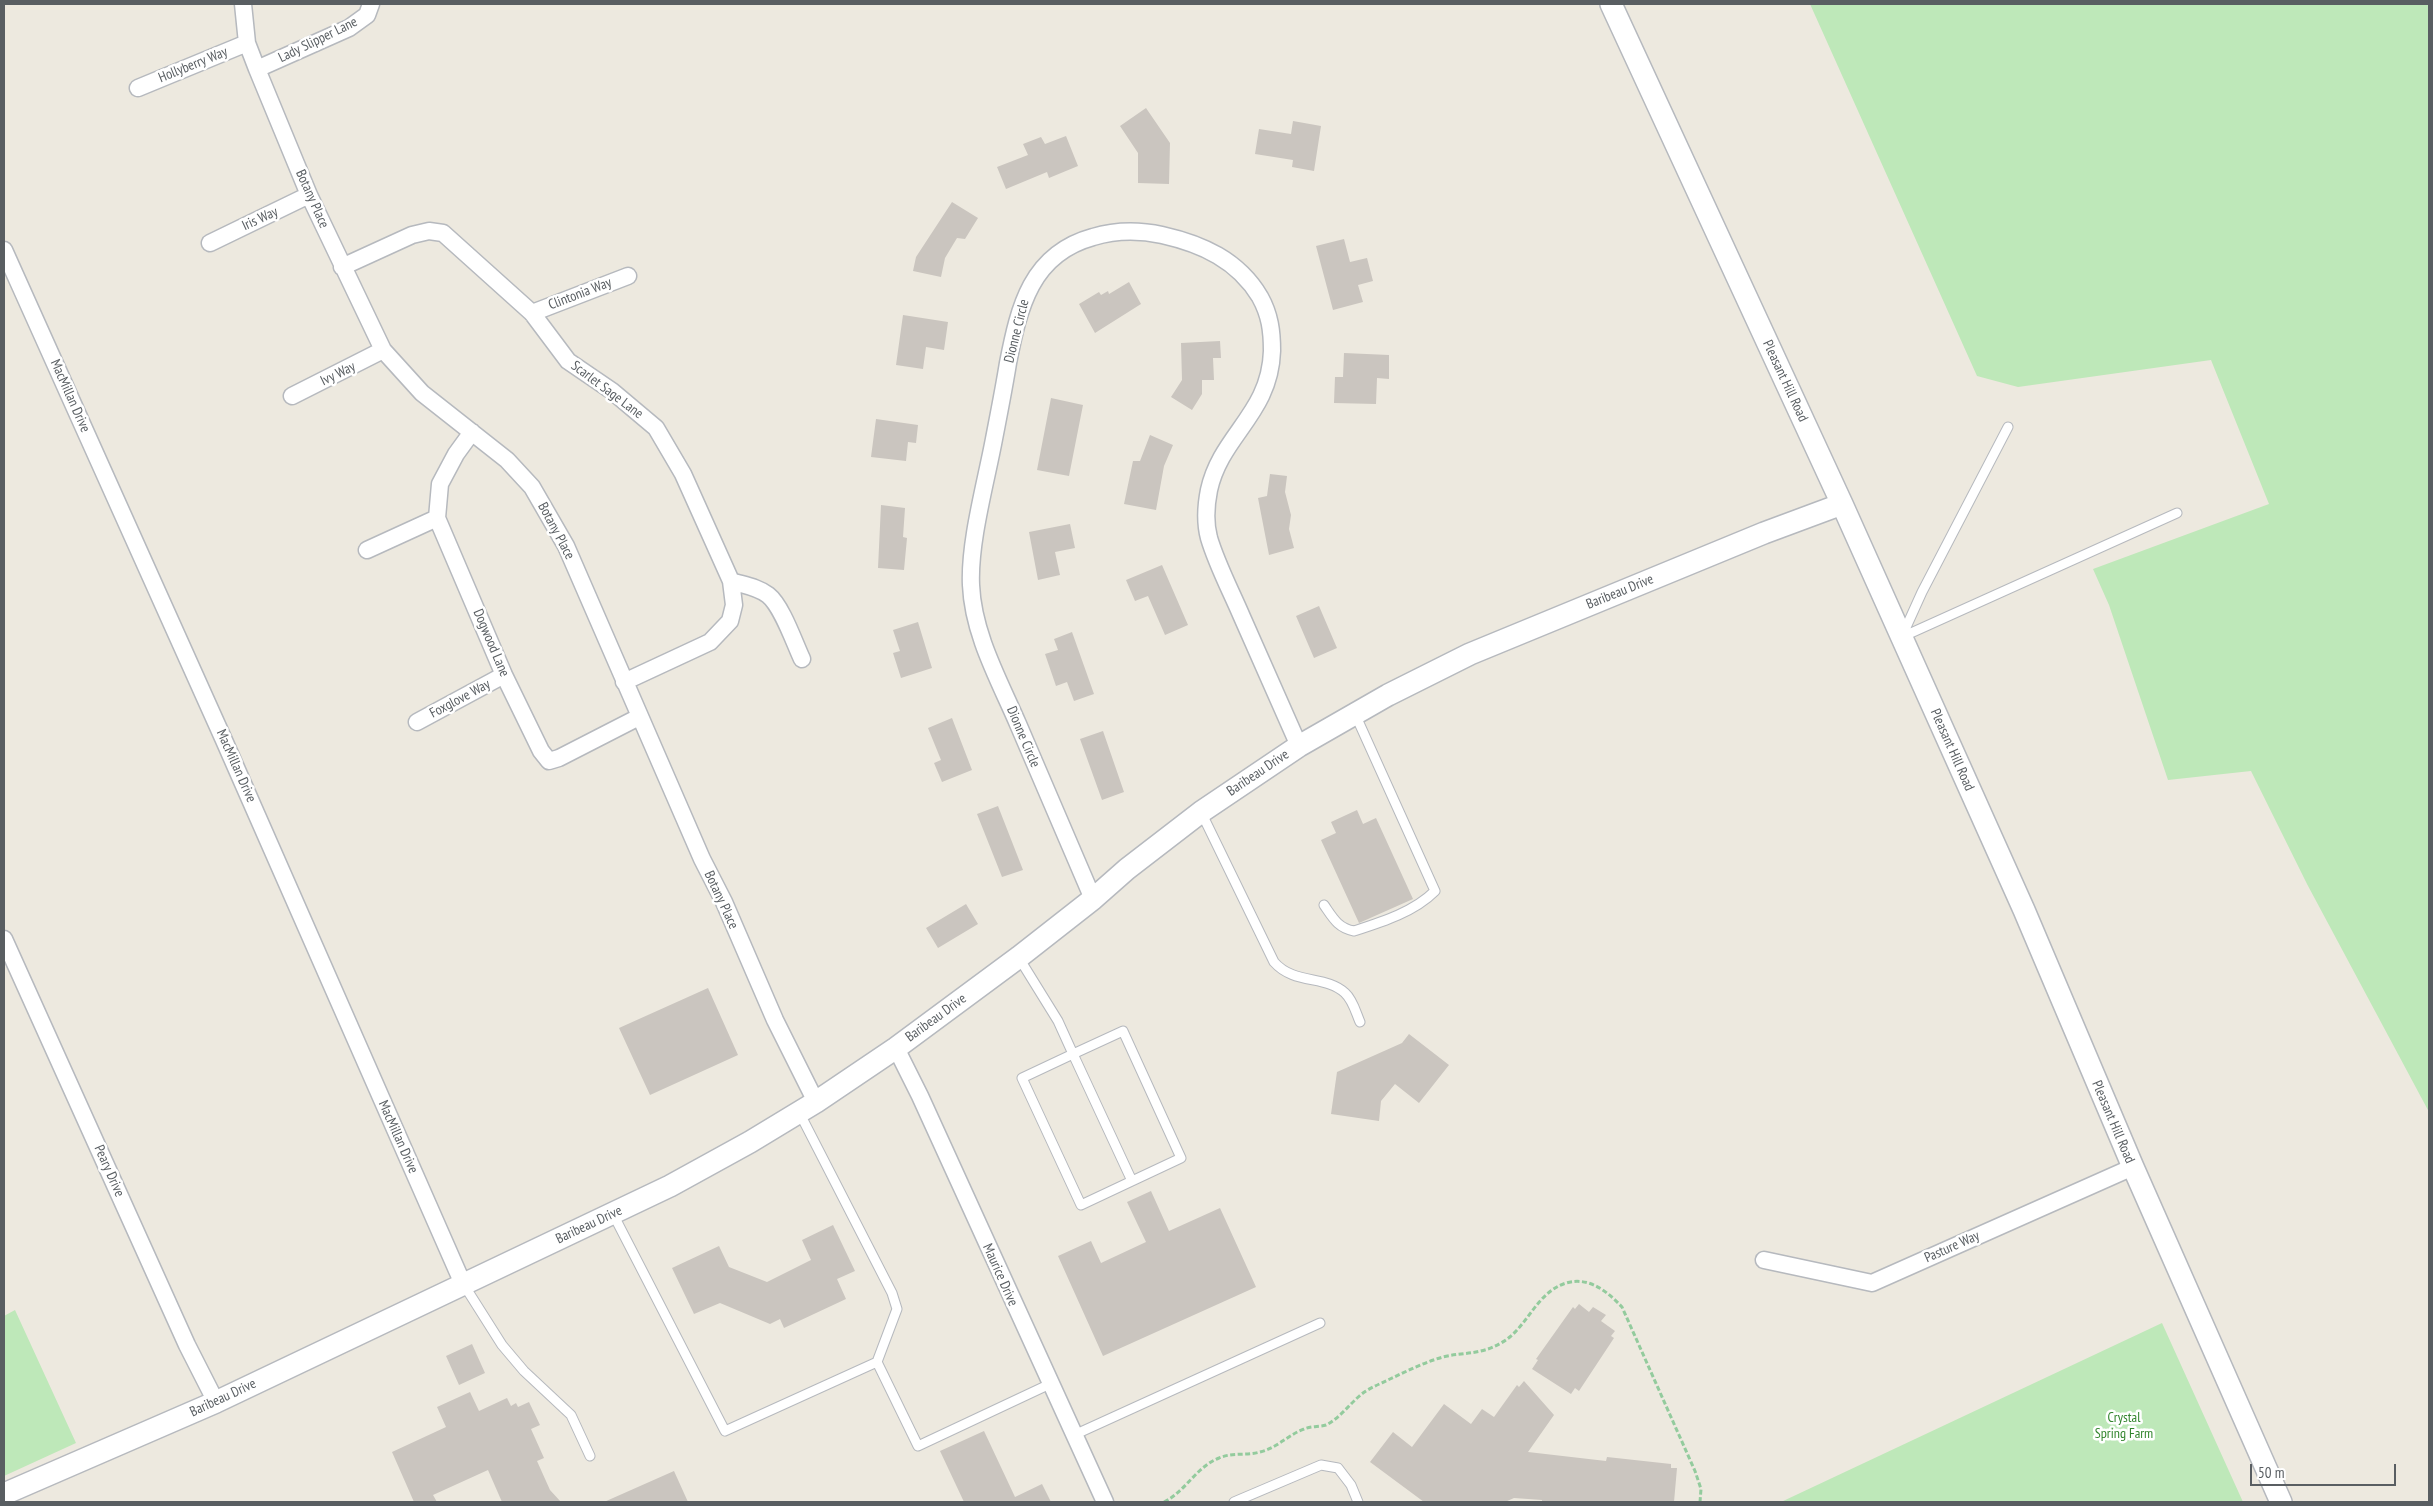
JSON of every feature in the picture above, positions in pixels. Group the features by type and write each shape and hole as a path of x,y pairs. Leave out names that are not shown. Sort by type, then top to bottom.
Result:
{"street":[{"name":"Botany Place","path":"243,4 247,43 257,69 342,267 383,350 422,394 507,460 532,487 566,546 639,718 702,859 724,902 774,1020 807,1107"},
{"name":"Lady Slipper Lane","path":"257,69 349,28 367,15 371,4"},
{"name":"Pleasant Hill Road","path":"1611,4 1842,504 2024,910 2133,1167 2281,1502"},
{"name":"Hollyberry Way","path":"138,88 247,43"},
{"name":"Iris Way","path":"210,243 310,195"},
{"name":"Scarlet Sage Lane","path":"342,267 412,235 429,231 444,234 532,313 568,361 612,391 656,428 683,474 731,581 734,605 730,621 710,642 624,682"},
{"name":"Dionne Circle","path":"1093,899 985,648 972,600 971,583 979,516 1016,324 1028,290 1038,274 1051,258 1068,246 1110,232 1132,231 1175,238 1212,251 1228,261 1242,273 1262,301 1272,332 1272,365 1262,398 1218,464 1206,501 1207,519 1209,537 1222,570 1298,746"},
{"name":"MacMillan Drive","path":"4,250 224,738 463,1284"},
{"name":"Clintonia Way","path":"532,313 628,276"},
{"name":"Ivy Way","path":"292,396 383,350"},
{"name":"Dogwood Lane","path":"472,432 456,454 440,484 438,518 504,676 541,751 549,761 559,758 639,718"},
{"name":"Baribeau Drive","path":"4,1494 216,1402 613,1213 686,1177 750,1142 896,1048 1019,958 1093,899 1127,869 1201,812 1298,746 1354,714 1470,654 1764,533 1842,504"},
{"path":"367,550 438,518"},
{"path":"731,581 754,588 769,596 778,609 802,659"},
{"name":"Foxglove Way","path":"416,722 504,676"},
{"name":"Peary Drive","path":"4,939 184,1337 216,1402"},
{"name":"Maurice Drive","path":"896,1048 920,1096 1105,1502"},
{"name":"Pasture Way","path":"1764,1260 1872,1283 2133,1167"}],"lane":[{"path":"1901,637 1922,592 2008,426"},
{"path":"1901,637 2176,513"},
{"path":"1324,905 1336,922 1345,929 1354,931 1410,909 1423,902 1435,891 1354,714"},
{"path":"1201,812 1274,962 1287,974 1332,985 1346,994 1360,1022"},
{"path":"1019,958 1058,1021 1132,1181"},
{"path":"1123,1031 1181,1158 1081,1205 1022,1078 1073,1054 1123,1031"},
{"path":"613,1213 725,1431 877,1362 897,1309 892,1294 807,1107"},
{"path":"463,1284 502,1345 524,1371 571,1415 590,1456"},
{"path":"1074,1435 1320,1323"},
{"path":"877,1362 918,1446 1050,1384"},
{"path":"1234,1502 1321,1465 1338,1468 1351,1485 1358,1502"}],"path":[{"path":"1164,1502 1185,1488 1204,1466 1219,1458 1273,1448 1301,1430 1324,1425 1366,1391 1392,1378 1444,1357 1470,1355 1502,1343 1515,1332 1545,1294 1568,1282 1581,1281 1596,1285 1622,1307 1695,1471 1701,1489 1700,1502"}],"green space":[{"path":"1810,4 2429,4 2429,1112 2307,884 2251,771 2168,780 2109,605 2093,569 2269,504 2211,360 2018,387 1977,376"},
{"path":"15,1310 76,1443 4,1476 4,1316"},
{"name":"Crystal Spring Farm","path":"2162,1323 2243,1502 1781,1502"}],"building":[{"path":"1146,108 1170,143 1169,184 1138,183 1138,153 1120,126"},
{"path":"1293,121 1321,126 1314,171 1292,167 1293,160 1255,154 1259,129 1291,134"},
{"path":"1066,136 1078,166 1049,178 1047,172 1006,189 997,167 1028,155 1023,144 1041,137 1045,144"},
{"path":"952,202 978,218 965,239 957,238 945,258 941,277 913,271 916,257"},
{"path":"1344,239 1350,262 1367,258 1373,281 1358,285 1363,302 1333,310 1316,246"},
{"path":"1129,282 1141,304 1095,333 1079,304 1099,292 1101,295 1108,291 1109,294"},
{"path":"903,315 948,322 944,350 926,347 923,369 896,365"},
{"path":"1220,341 1221,358 1213,358 1214,380 1202,380 1202,394 1192,410 1171,397 1182,380 1181,343"},
{"path":"1344,353 1389,355 1389,379 1377,378 1376,404 1334,403 1335,377 1343,377"},
{"path":"1051,398 1083,405 1069,476 1037,470"},
{"path":"876,419 918,425 916,443 908,442 906,461 871,457"},
{"path":"1150,435 1173,445 1164,466 1156,510 1124,504 1133,461 1140,461"},
{"path":"1270,474 1287,476 1285,492 1291,515 1289,529 1294,548 1269,555 1258,498 1267,496"},
{"path":"881,505 905,508 903,537 907,538 904,570 878,568"},
{"path":"1070,524 1075,548 1055,552 1060,575 1038,580 1029,532"},
{"path":"1162,565 1188,625 1165,635 1148,596 1135,601 1126,580"},
{"path":"1319,606 1337,648 1314,658 1296,616"},
{"path":"918,622 932,668 901,678 893,653 900,651 893,630"},
{"path":"1072,632 1094,694 1074,701 1067,682 1056,686 1045,654 1058,650 1054,639"},
{"path":"952,718 972,770 942,782 934,763 941,760 928,728"},
{"path":"1103,731 1124,792 1102,800 1080,739"},
{"path":"998,806 1023,870 1002,877 977,814"},
{"path":"1357,810 1363,824 1376,818 1413,899 1359,923 1321,840 1336,833 1331,822"},
{"path":"966,904 978,924 938,948 926,928"},
{"path":"708,988 738,1055 650,1095 619,1028"},
{"path":"1409,1034 1449,1065 1419,1103 1395,1084 1381,1101 1379,1121 1331,1114 1337,1072 1402,1043"},
{"path":"1151,1191 1169,1231 1220,1208 1256,1287 1103,1356 1058,1256 1091,1241 1101,1263 1146,1242 1127,1202"},
{"path":"833,1225 855,1271 837,1279 846,1299 784,1328 780,1319 770,1324 720,1303 694,1314 672,1268 719,1246 729,1267 767,1282 811,1260 802,1240"},
{"path":"1579,1304 1589,1312 1593,1307 1606,1315 1601,1321 1615,1331 1611,1336 1614,1338 1579,1391 1575,1388 1571,1394 1532,1369 1538,1360 1536,1359 1573,1307 1575,1309"},
{"path":"472,1344 485,1373 459,1385 446,1356"},
{"path":"1524,1381 1554,1415 1528,1452 1606,1461 1607,1457 1671,1464 1671,1468 1677,1468 1674,1502 1542,1502 1542,1500 1514,1498 1505,1502 1424,1502 1370,1462 1393,1432 1412,1447 1444,1404 1471,1424 1482,1409 1494,1417 1517,1385 1519,1387"},
{"path":"470,1392 479,1411 507,1398 511,1406 516,1403 518,1407 529,1402 540,1425 531,1429 544,1458 537,1461 550,1490 561,1502 502,1502 488,1470 433,1495 437,1502 414,1502 392,1452 446,1427 437,1407"},
{"path":"984,1431 1015,1497 1042,1484 1051,1502 964,1502 940,1451"},
{"path":"674,1471 688,1502 604,1502"}]}
